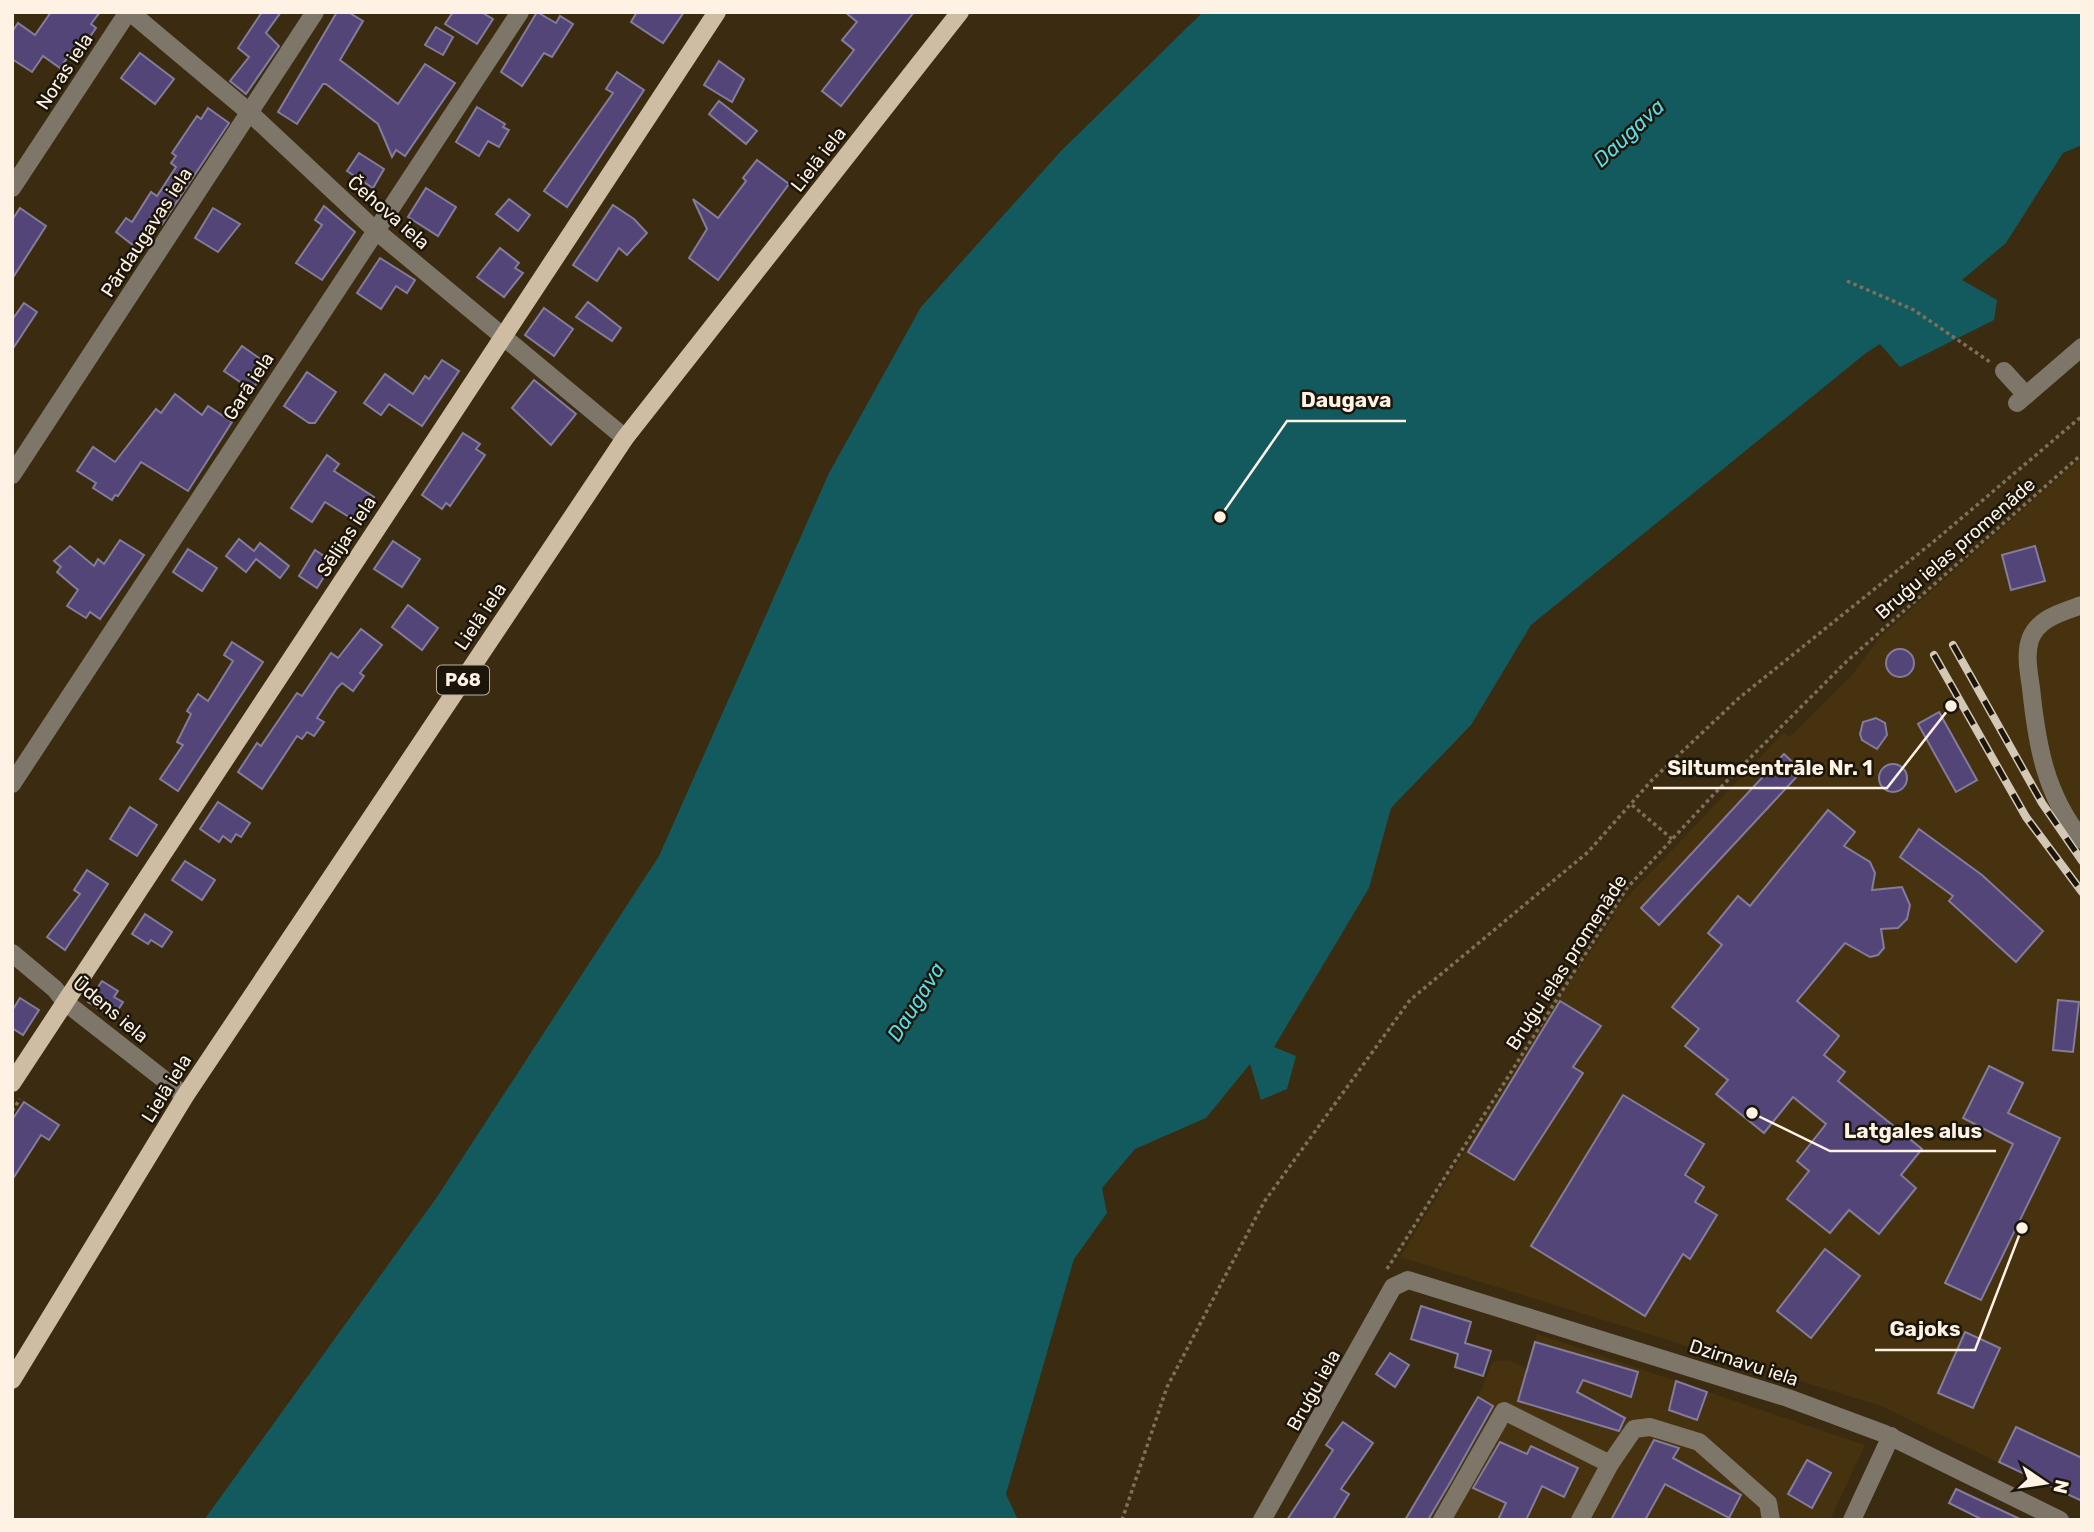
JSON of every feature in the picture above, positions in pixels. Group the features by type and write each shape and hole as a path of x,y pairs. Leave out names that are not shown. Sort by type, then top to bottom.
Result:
{"main road":[{"name":"Sēlijas iela","path":"12,1083 716,12"},
{"name":"Lielā iela","path":"12,1380 185,1096 625,438 960,12"}],"street":[{"name":"Čehova iela","path":"129,12 249,112 375,230 625,438"},
{"name":"Noras iela","path":"12,188 129,12"},
{"name":"Pārdaugavas iela","path":"12,474 315,12"},
{"name":"Garā iela","path":"12,784 520,12"},
{"path":"2004,371 2022,399 2082,347"},
{"path":"2082,605 2043,621 2030,638 2028,660 2038,751 2051,787 2082,840"},
{"name":"Ūdens iela","path":"12,953 55,989 65,1003 185,1096"},
{"name":"Dzirnavu iela","path":"1402,1283 1408,1280 1426,1284 1697,1369 1891,1436 2060,1520"},
{"name":"Bruģu iela","path":"1262,1520 1393,1287 1402,1283"},
{"path":"1442,1520 1504,1411 1610,1464"},
{"path":"1580,1520 1610,1464 1633,1429 1650,1427 1699,1442 1768,1503 1771,1520"},
{"path":"1852,1520 1891,1436"}],"path":[{"path":"1847,282 1914,310 2004,371"},
{"path":"1122,1520 1167,1387 1264,1202 1410,1000 1572,866 1632,806 1661,771 1678,759 1754,685 1938,538 2081,418"},
{"name":"Bruģu ielas promenāde","path":"1391,1261 1627,888 1847,661 2082,454"},
{"path":"1632,806 1672,839"}],"shaded area":[{"path":"2082,457 2082,1503 1881,1406 1400,1257 1559,999 1615,915 1613,912 1784,732 1790,737 1852,675 1880,637"},
{"path":"1537,1334 1865,1445 1830,1520 1405,1520 1478,1397 1493,1361 1509,1360 1527,1369"}],"water":[{"path":"1203,12 2082,12 2082,145 2063,153 2006,243 1962,280 1997,300 1994,320 1900,367 1880,344 1866,353 1531,625 1471,725 1391,808 1369,888 1274,1047 1296,1056 1287,1089 1261,1100 1250,1064 1206,1118 1135,1149 1102,1188 1107,1213 1074,1259 1006,1494 1018,1520 204,1520 437,1197 659,856 829,473 921,307 1061,151"}],"building":[{"path":"51,12 100,12 91,24 96,28 87,41 82,37 60,68 43,56 32,72 12,59 12,32 18,23 35,35"},
{"path":"262,12 281,12 266,33 279,46 246,94 230,81 249,57 238,48"},
{"path":"337,12 348,12 363,21 340,60 398,104 425,64 455,83 405,156 396,150 392,157 378,124 326,84 323,84 297,124 278,112"},
{"path":"453,12 481,12 493,19 477,44 445,24"},
{"path":"537,12 556,23 560,16 573,24 552,57 544,53 522,86 501,72"},
{"path":"637,12 684,12 663,43 631,22"},
{"path":"845,12 914,12 841,106 822,91 854,50 842,40 857,22"},
{"path":"436,27 453,37 443,55 425,45"},
{"path":"140,53 174,79 155,104 121,78"},
{"path":"719,61 744,79 732,102 704,85"},
{"path":"617,72 644,90 567,207 544,191 613,93 606,89"},
{"path":"719,101 757,131 746,144 709,114"},
{"path":"477,107 505,124 503,127 509,130 499,147 488,141 479,156 456,142"},
{"path":"208,108 229,123 162,224 159,222 138,249 116,232 126,218 132,222 151,192 157,196 176,167 171,163 176,156 172,153 197,116 201,119"},
{"path":"359,153 384,169 373,188 347,171"},
{"path":"757,160 789,184 718,280 689,258 707,229 693,199 718,218 746,181 743,178"},
{"path":"426,188 456,207 438,236 408,217"},
{"path":"509,199 530,215 518,231 496,214"},
{"path":"613,205 634,219 647,233 627,255 619,248 597,281 573,265"},
{"path":"324,206 355,232 322,280 296,263 322,225 315,220"},
{"path":"20,208 46,226 12,279 12,220"},
{"path":"213,208 240,224 218,252 195,238"},
{"path":"500,248 519,263 515,268 523,273 504,297 477,277"},
{"path":"380,258 415,280 407,293 396,286 381,309 357,293"},
{"path":"588,302 621,328 612,341 576,317"},
{"path":"24,303 37,312 12,350 12,320"},
{"path":"544,308 573,329 554,356 525,335"},
{"path":"242,346 269,365 252,390 224,371"},
{"path":"442,360 459,371 422,426 389,404 381,415 364,403 385,374 413,394 425,376 429,379"},
{"path":"307,372 336,392 315,423 309,423 284,406"},
{"path":"534,380 576,414 551,445 512,408"},
{"path":"175,394 202,415 208,406 232,422 188,491 141,462 118,496 115,495 112,500 93,488 96,483 77,471 93,447 115,462 156,409 161,413"},
{"path":"463,433 480,444 476,449 485,455 450,506 446,503 442,509 422,495"},
{"path":"327,455 339,464 334,471 374,497 357,522 325,502 312,522 291,508"},
{"path":"239,539 254,551 260,543 289,566 280,578 256,559 246,572 226,556"},
{"path":"120,540 144,555 100,619 90,612 86,618 67,606 78,590 57,572 61,567 54,561 70,546 94,566 98,559 104,564"},
{"path":"393,541 420,559 402,587 374,569"},
{"path":"2035,546 2045,581 2011,590 2002,555"},
{"path":"188,549 217,568 202,591 173,572"},
{"path":"315,550 333,562 317,588 299,576"},
{"path":"408,605 438,628 422,650 392,627"},
{"path":"361,629 382,645 360,673 364,676 353,691 342,683 337,688 317,718 324,722 314,736 307,732 302,739 297,736 262,789 238,772 257,743 261,746 297,693 302,696 331,653 338,658"},
{"path":"232,642 263,662 178,791 160,779 183,745 177,742 191,714 187,711 198,694 208,701 233,661 224,655"},
{"path":"1900,649 1910,653 1914,663 1910,673 1900,677 1890,673 1886,663 1890,653"},
{"path":"1939,712 1977,780 1956,792 1918,724"},
{"path":"1876,718 1885,723 1887,735 1877,749 1862,740 1860,734 1863,722"},
{"path":"1784,754 1802,771 1659,925 1641,908"},
{"path":"1893,764 1903,768 1907,778 1903,788 1893,792 1883,788 1879,778 1883,768"},
{"path":"218,802 250,823 241,837 236,834 231,842 223,836 219,842 200,829"},
{"path":"130,807 157,825 137,856 110,839"},
{"path":"1828,810 1855,832 1844,846 1870,862 1875,873 1872,890 1902,887 1910,905 1907,919 1898,928 1881,929 1884,948 1878,955 1870,957 1845,943 1797,1001 1839,1036 1824,1055 1845,1072 1838,1081 1922,1149 1901,1175 1916,1188 1879,1234 1849,1210 1830,1233 1787,1199 1809,1171 1797,1161 1826,1124 1793,1097 1764,1133 1716,1094 1728,1080 1685,1046 1699,1029 1672,1007 1722,945 1708,933 1738,896 1750,906"},
{"path":"1919,829 1982,875 2043,931 2016,962 1949,901 1953,896 1900,857"},
{"path":"185,861 215,880 202,900 172,880"},
{"path":"87,870 108,884 65,950 47,937 80,894 74,890"},
{"path":"145,914 172,932 162,947 151,940 148,944 132,934"},
{"path":"102,981 118,991 114,997 123,1002 113,1018 88,1002"},
{"path":"20,998 39,1010 23,1035 12,1028 12,1011"},
{"path":"2058,1000 2079,1002 2073,1052 2053,1050"},
{"path":"1560,1001 1601,1026 1573,1067 1583,1073 1514,1180 1468,1152"},
{"path":"1989,1066 2023,1083 2008,1113 2060,1138 1981,1300 1945,1283 2013,1144 1963,1118"},
{"path":"1623,1095 1704,1144 1685,1175 1704,1187 1695,1202 1717,1215 1690,1259 1683,1254 1645,1316 1531,1246"},
{"path":"24,1102 59,1125 49,1140 41,1135 12,1180 12,1120"},
{"path":"1825,1249 1860,1276 1811,1338 1777,1311"},
{"path":"1421,1306 1471,1322 1465,1343 1491,1351 1483,1376 1455,1367 1458,1354 1411,1339"},
{"path":"1965,1332 2000,1348 1973,1408 1938,1393"},
{"path":"1535,1342 1638,1372 1631,1397 1583,1380 1577,1392 1625,1418 1619,1431 1518,1401"},
{"path":"1390,1353 1409,1365 1395,1387 1376,1374"},
{"path":"1676,1381 1707,1392 1697,1420 1669,1410"},
{"path":"1478,1397 1493,1406 1428,1520 1405,1520"},
{"path":"1343,1422 1373,1443 1341,1489 1349,1494 1333,1520 1287,1520 1333,1450 1326,1445"},
{"path":"2016,1427 2082,1458 2082,1501 1999,1462"},
{"path":"1654,1440 1679,1448 1673,1458 1741,1495 1729,1518 1665,1484 1645,1520 1611,1520"},
{"path":"1500,1442 1527,1454 1531,1446 1578,1468 1564,1497 1542,1486 1526,1520 1498,1520 1506,1503 1473,1488"},
{"path":"1807,1460 1831,1473 1812,1508 1788,1494"},
{"path":"1956,1489 2022,1520 1983,1520 1949,1503"}],"railway":[{"path":"1953,645 2042,803 2082,861"},
{"path":"1934,655 2026,817 2082,892"}],"place":[{"name":"Daugava","path":"1220,517"},
{"name":"Siltumcentrāle Nr. 1","path":"1951,706"},
{"name":"Latgales alus","path":"1752,1113"},
{"name":"Gajoks","path":"2022,1228"}]}
